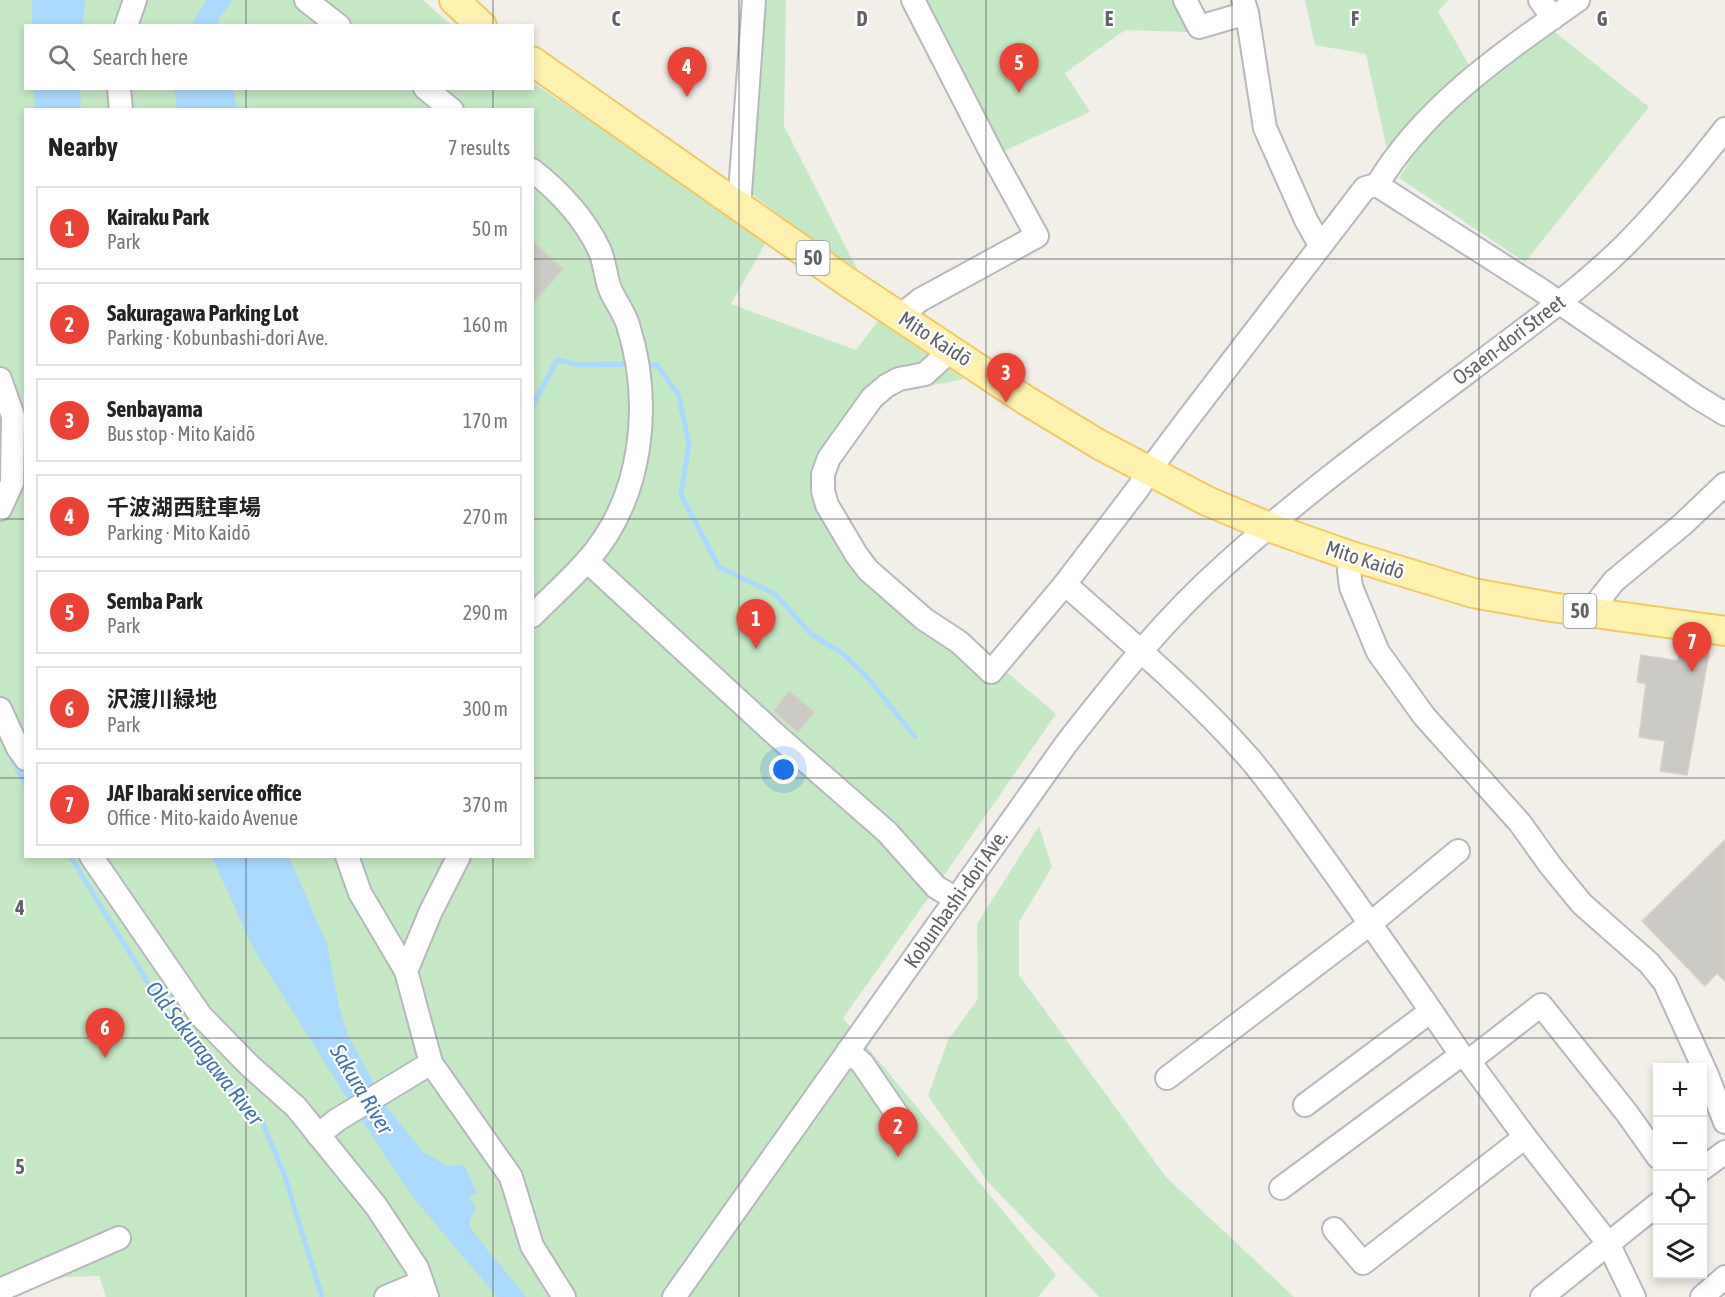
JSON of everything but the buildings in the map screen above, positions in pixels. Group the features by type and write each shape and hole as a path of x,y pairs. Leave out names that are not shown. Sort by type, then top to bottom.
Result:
{"main road":[{"path":"454,0 480,24"},
{"name":"Mito Kaidō","path":"534,62 739,207 1027,401 1148,472 1207,501 1269,527 1352,556"},
{"name":"50","path":"1352,556 1473,593 1551,608 1725,631"}],"street":[{"path":"127,24 135,0"},
{"path":"306,0 336,24"},
{"path":"739,207 754,0"},
{"path":"900,316 920,300 1037,236 913,0"},
{"path":"1185,0 1199,27 1245,6 1265,128 1306,220 1320,245"},
{"path":"952,349 925,374 899,379 872,398 829,458 824,474 823,491 827,505 868,570 924,619 959,642 991,672 1065,584 1365,188 1377,185 1420,127 1546,9 1578,0"},
{"path":"119,90 121,108"},
{"path":"427,90 450,108"},
{"name":"Osaen-dori Street","path":"1269,527 1560,302 1623,247 1671,197 1725,129"},
{"path":"534,171 550,183 579,216 600,251 610,289 628,323 638,362 641,424 633,473 621,508 587,561 534,614"},
{"path":"1377,185 1560,302 1590,325 1725,414"},
{"path":"0,379 19,415 12,483 0,509"},
{"path":"1602,614 1599,600 1614,581 1683,524 1725,484"},
{"name":"Kobunbashi-dori Ave.","path":"674,1297 1066,744 1141,650 1175,612 1223,566 1269,527"},
{"path":"1352,556 1349,572 1352,587 1378,652 1424,716 1520,823 1582,904 1649,963 1665,984 1707,1075 1725,1122"},
{"path":"587,561 775,734 887,832 936,887 956,899"},
{"path":"1065,584 1141,650 1249,758 1273,787 1465,1058 1608,1243 1634,1297"},
{"path":"0,709 24,756"},
{"path":"1167,1078 1371,923 1458,851"},
{"path":"92,858 201,1016 250,1066 296,1107 376,1206 417,1268 424,1290 386,1297"},
{"path":"348,858 360,893 406,970 431,1064 511,1177 532,1246 564,1297"},
{"path":"406,970 431,911 458,858"},
{"path":"1281,1188 1541,1005 1626,1112 1653,1150"},
{"path":"1305,1105 1431,1011"},
{"path":"848,1051 862,1063 905,1126"},
{"path":"318,1135 337,1120 431,1064"},
{"path":"1334,1229 1363,1263 1525,1137"},
{"path":"1707,1165 1725,1152"},
{"path":"1542,1297 1653,1208"},
{"path":"0,1290 119,1238"},
{"path":"1702,1297 1725,1277"}],"green space":[{"path":"0,0 423,0 450,24 24,24 24,90 534,90 534,84 670,174 766,242 731,304 856,350 878,321 964,379 899,392 871,417 834,467 835,495 873,558 1056,714 843,1018 1056,1275 1038,1297 106,1297 99,1276 64,1277 0,1297"},
{"path":"754,0 786,0 784,126 857,269 785,220 751,193"},
{"path":"913,0 1173,0 1190,32 1125,30 1065,73 1090,112 993,156"},
{"path":"1305,0 1449,0 1438,11 1469,65 1416,119 1388,154 1366,54 1315,45"},
{"path":"1554,31 1649,107 1525,262 1399,178 1434,124 1488,76"},
{"path":"1039,826 1052,867 1019,922 1019,975 1166,1177 1294,1297 1099,1297 988,1182 928,1096 948,1040 978,999 977,924"}],"water":[{"path":"32,0 85,0 83,24 32,24"},
{"path":"206,0 233,0 217,24 192,24"},
{"path":"34,90 80,90 81,108 35,108"},
{"path":"174,90 233,90 237,108 177,108"},
{"name":"Sakura River","path":"212,858 289,858 327,944 339,1006 348,1035 386,1106 423,1152 448,1166 464,1165 477,1193 469,1197 476,1208 470,1220 470,1227 526,1297 497,1297 412,1196 345,1095 253,948"}],"waterway":[{"path":"534,403 557,360 580,365 632,364"},
{"path":"642,365 657,365 678,394 689,443 681,495 719,567 775,594 812,635 842,653 867,677 915,737"},
{"name":"Old Sakuragawa River","path":"10,755 24,781"},
{"name":"Old Sakuragawa River","path":"71,858 161,1004 262,1121 284,1174 322,1297"}],"place":[{"name":"Semba Park","path":"1019,93"},
{"name":"千波湖西駐車場","path":"687,97"},
{"name":"Senbayama","path":"1006,403"},
{"name":"Kairaku Park","path":"756,649"},
{"name":"JAF Ibaraki service office","path":"1692,672"},
{"name":"沢渡川緑地","path":"105,1058"},
{"name":"Sakuragawa Parking Lot","path":"898,1157"}]}
